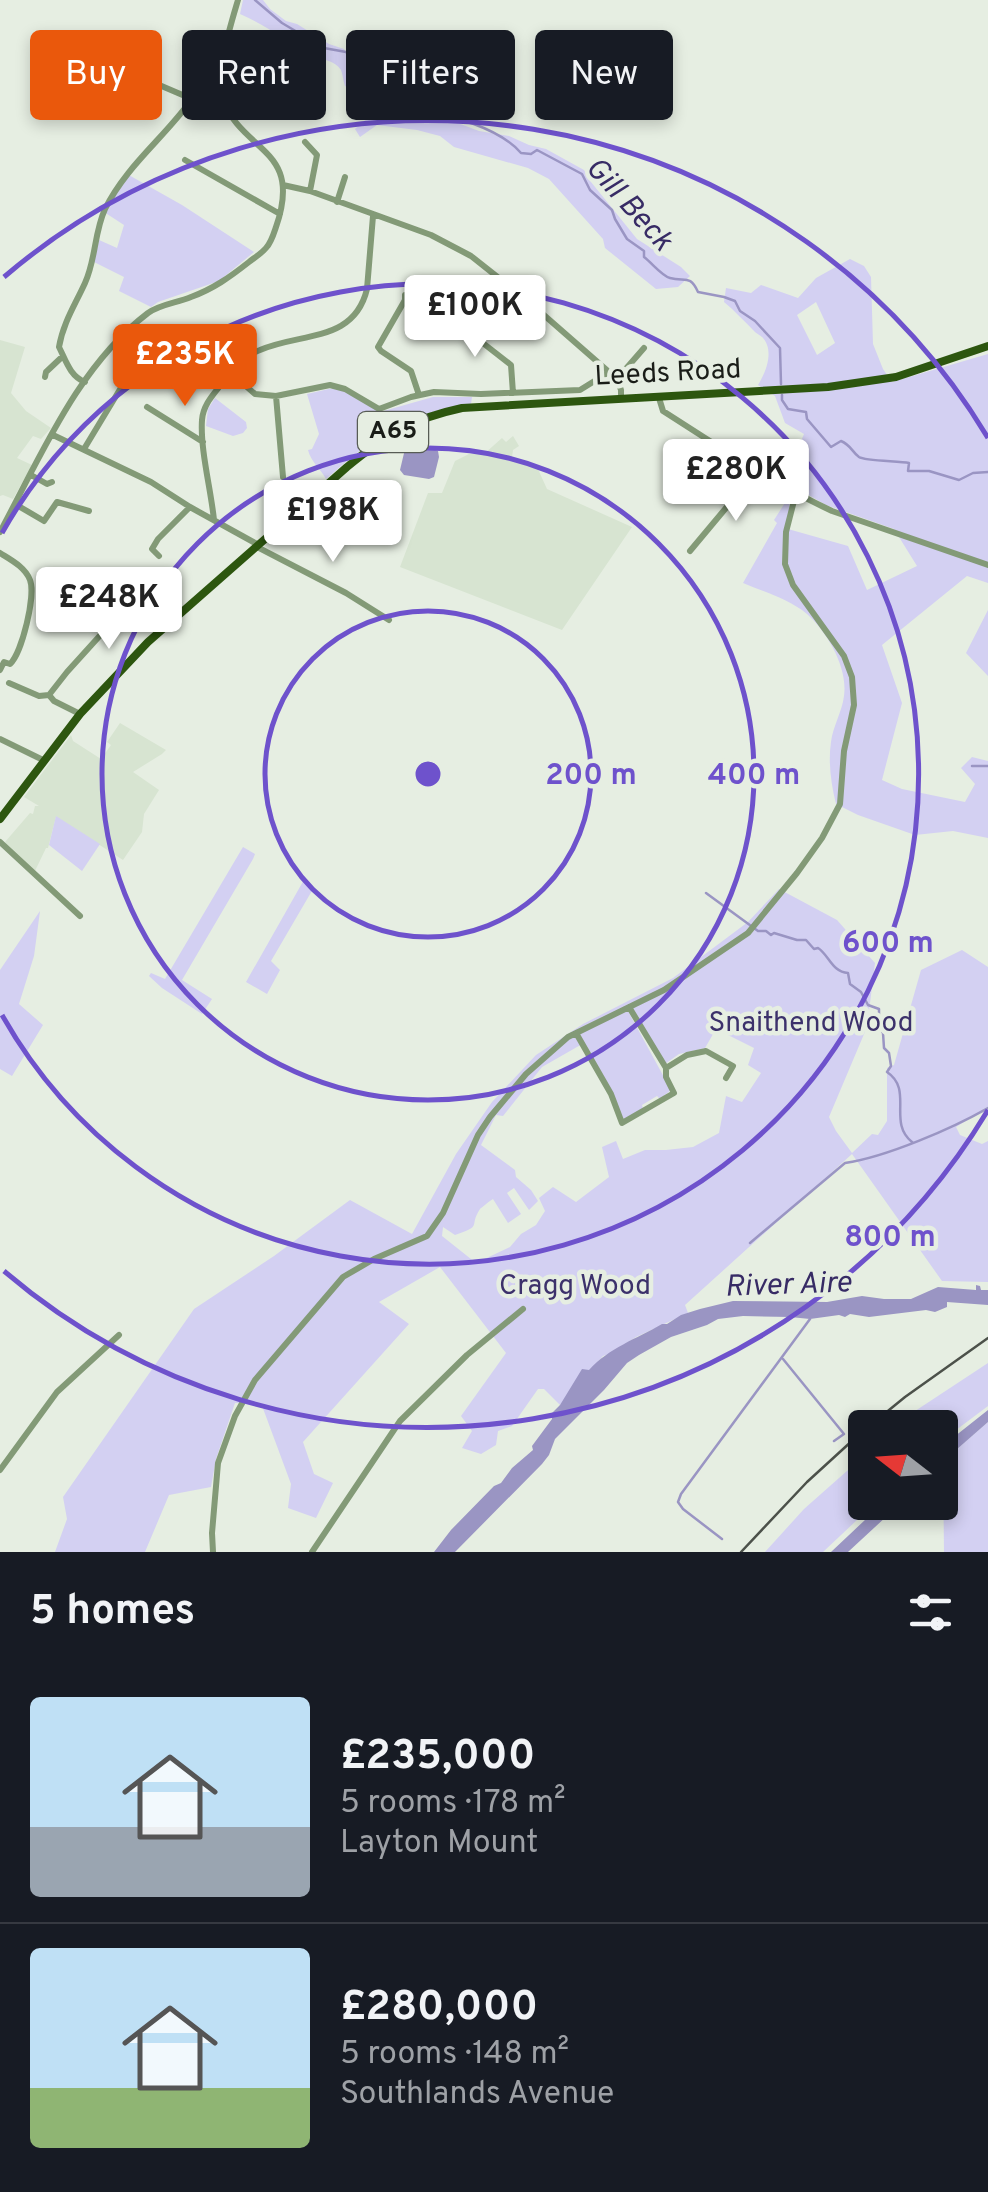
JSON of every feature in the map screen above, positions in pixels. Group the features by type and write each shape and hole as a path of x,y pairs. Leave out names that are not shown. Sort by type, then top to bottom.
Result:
{"main road":[{"name":"Leeds Road","path":"0,819 80,714 151,639 347,467 404,425 462,408 784,390 896,376 988,346"}],"street":[{"path":"231,30 238,0"},
{"path":"85,382 71,371 59,347 69,312 92,265 96,235 124,178 182,111"},
{"path":"0,532 53,434 106,352 149,313 218,286 266,248 280,214 282,185 276,162 236,120"},
{"path":"304,142 317,159 310,191"},
{"path":"186,160 280,214"},
{"path":"337,202 346,177"},
{"path":"282,185 310,191 431,235 471,256 617,379 620,400"},
{"path":"214,520 202,423 204,410 230,372 259,350 332,331 354,317 368,290 373,216"},
{"path":"529,302 538,292"},
{"path":"405,295 378,347 411,372 419,395"},
{"path":"448,326 461,336 479,340 510,365 513,393"},
{"path":"617,379 644,348"},
{"path":"45,376 64,356"},
{"path":"230,372 255,394 276,396 330,384 379,409 434,392 580,390 609,372"},
{"path":"84,450 122,386"},
{"path":"276,396 283,478"},
{"path":"660,398 663,411 796,493 832,511 988,565"},
{"path":"146,407 204,442"},
{"path":"53,434 151,482 390,620"},
{"path":"746,484 748,465"},
{"path":"31,475 47,484 52,482"},
{"path":"690,550 746,484 764,475"},
{"path":"212,1552 218,1463 234,1416 255,1380 344,1276 426,1236 443,1212 465,1160 490,1117 526,1074 568,1037 664,990 753,927 822,838 840,804 844,751 854,705 852,676 844,656 793,585 785,564 786,532 796,493"},
{"path":"15,504 44,522 57,502 88,511"},
{"path":"159,556 152,549 158,539 190,506"},
{"path":"0,553 20,567 32,584 19,651 10,667 4,662 0,670"},
{"path":"49,696 105,630 105,617 95,608"},
{"path":"9,683 39,696 49,696 80,714"},
{"path":"0,739 44,760"},
{"path":"0,842 80,916"},
{"path":"576,1033 611,1094 622,1123 672,1096 674,1090 666,1068 629,1007"},
{"path":"666,1068 687,1054 706,1050 732,1066 726,1078"},
{"path":"312,1552 400,1421 467,1356 523,1310"},
{"path":"0,1470 57,1392 119,1334"}],"shaded area":[{"path":"0,340 25,347 11,393 26,411 51,428 41,439 33,436 17,458 32,465 13,499 0,496"},
{"path":"513,436 519,446 512,457 537,467 547,489 632,527 562,630 400,567 428,493 442,493 455,461 469,454 484,454 502,438 506,442"},
{"path":"411,444 438,451 434,477 404,475 400,470 405,449"},
{"path":"120,723 166,750 133,772 159,790 144,814 142,832 123,860 56,817 48,848 35,871 5,842 39,806 24,797 71,735 73,741 101,759"},
{"name":"River Aire","path":"976,1285 988,1290 988,1305 947,1302 947,1307 935,1312 869,1317 743,1316 718,1319 671,1337 627,1363 555,1439 542,1464 455,1552 434,1552 451,1530 533,1450 552,1419 551,1414 582,1369 589,1370 614,1350 662,1324 733,1301 827,1302 862,1296 911,1299 938,1287 976,1290"},
{"path":"988,1410 988,1422 958,1448 958,1434"},
{"path":"865,1520 883,1520 848,1552 831,1552"}],"green space":[{"path":"243,0 263,0 286,21 307,30 271,30 240,14"},
{"path":"326,42 346,52 346,87 342,72 326,60"},
{"path":"365,120 450,120 546,149 584,170 637,239 690,276 678,287 656,289 605,248 603,239 549,179 528,168 454,147 440,136 417,130 377,125 360,137 355,129"},
{"path":"127,174 254,252 219,281 151,307 119,291 124,277 94,262 99,240 117,248 124,225 104,212"},
{"path":"850,259 864,266 871,277 873,344 892,382 988,354 988,583 967,576 882,645 902,703 882,780 902,789 965,802 975,784 961,768 972,757 988,761 988,838 953,831 915,835 836,804 830,757 844,696 840,663 829,641 807,614 743,583 790,495 788,529 848,546 867,590 917,566 894,529 826,505 784,481 804,434 785,423 775,396 758,385 766,368 768,348 762,337 724,302 726,288 751,293 761,285 798,298 816,278","holes":["816,302 835,343 817,355 797,315"]},
{"path":"333,388 380,412 433,397 472,397 471,404 429,413 392,429 326,479 308,450 319,434 307,394"},
{"path":"215,398 246,422 243,433 233,436 206,426 208,409"},
{"path":"988,610 988,676 966,653"},
{"path":"56,816 100,844 82,871 49,845"},
{"path":"243,847 255,854 253,859 182,980 212,999 202,1014 149,976 151,973 165,979"},
{"path":"305,878 313,889 271,961 280,970 267,994 246,982"},
{"path":"779,889 837,920 875,963 867,1027 829,1117 852,1153 872,1134 878,1135 887,1121 887,1068 894,1065 921,970 962,950 988,967 988,1107 956,1127 960,1135 982,1144 988,1141 988,1282 942,1281 852,1154 685,1305 688,1313 603,1356 560,1405 544,1389 538,1389 512,1426 498,1431 496,1445 481,1454 462,1448 472,1431 461,1416 506,1353 440,1267 379,1302 409,1324 303,1442 314,1474 333,1483 316,1518 288,1508 291,1484 261,1403 235,1403 211,1487 169,1495 145,1552 55,1552 67,1519 63,1497 194,1309 350,1200 412,1234 456,1154 492,1102 536,1055 583,1024 673,978 748,922","holes":["628,1011 665,1064 679,1054 705,1048 716,1029 754,1048 748,1065 761,1073 742,1102 726,1096 719,1133 693,1147 645,1150 623,1159 616,1141 602,1147 609,1177 576,1202 553,1187 539,1198 545,1211 536,1225 510,1247 476,1263 442,1236 443,1227 455,1235 472,1227 480,1209 493,1199 508,1223 521,1214 507,1193 514,1188 529,1210 538,1201 516,1177 515,1170 481,1145 496,1115 503,1116 542,1067 584,1043 621,1118 625,1119 671,1090"]},
{"path":"40,911 34,956 19,1004 43,1025 12,1076 0,1069 0,970"},
{"path":"988,1363 988,1406 958,1428 958,1410 917,1410"},
{"path":"988,1422 988,1552 944,1552 944,1520 958,1520 958,1448"},
{"path":"848,1470 848,1520 857,1520 823,1552 765,1552 804,1509"}],"waterway":[{"name":"Gill Beck","path":"255,0 282,23 324,48 346,52 371,89 407,107 417,117 443,116 473,124 501,137 521,153 537,150 582,174 590,190 612,210 627,239 644,251 644,257 660,272 690,281 698,292 735,301 740,311 755,321 780,348 781,384"},
{"name":"Gill Beck","path":"782,395 788,409 806,412 807,419 831,447 841,441 862,458 909,463 908,471 929,471 959,480 973,473 988,472"},
{"path":"972,766 988,766"},
{"path":"706,893 758,931 806,940 814,949 818,948 838,970 848,973 850,984 861,992 868,1005 879,1009 883,1028 880,1029 891,1066 887,1072 899,1088 901,1125 912,1142"},
{"path":"750,1243 845,1163 918,1141 988,1108"},
{"path":"722,1539 683,1509 678,1502 681,1494 810,1319"},
{"path":"783,1359 844,1434 834,1441"}],"railway":[{"path":"889,1410 988,1338"},
{"path":"741,1552 848,1445"}],"park label":[{"name":"Snaithend Wood","path":"811,1024"},
{"name":"Cragg Wood","path":"575,1287"}]}
